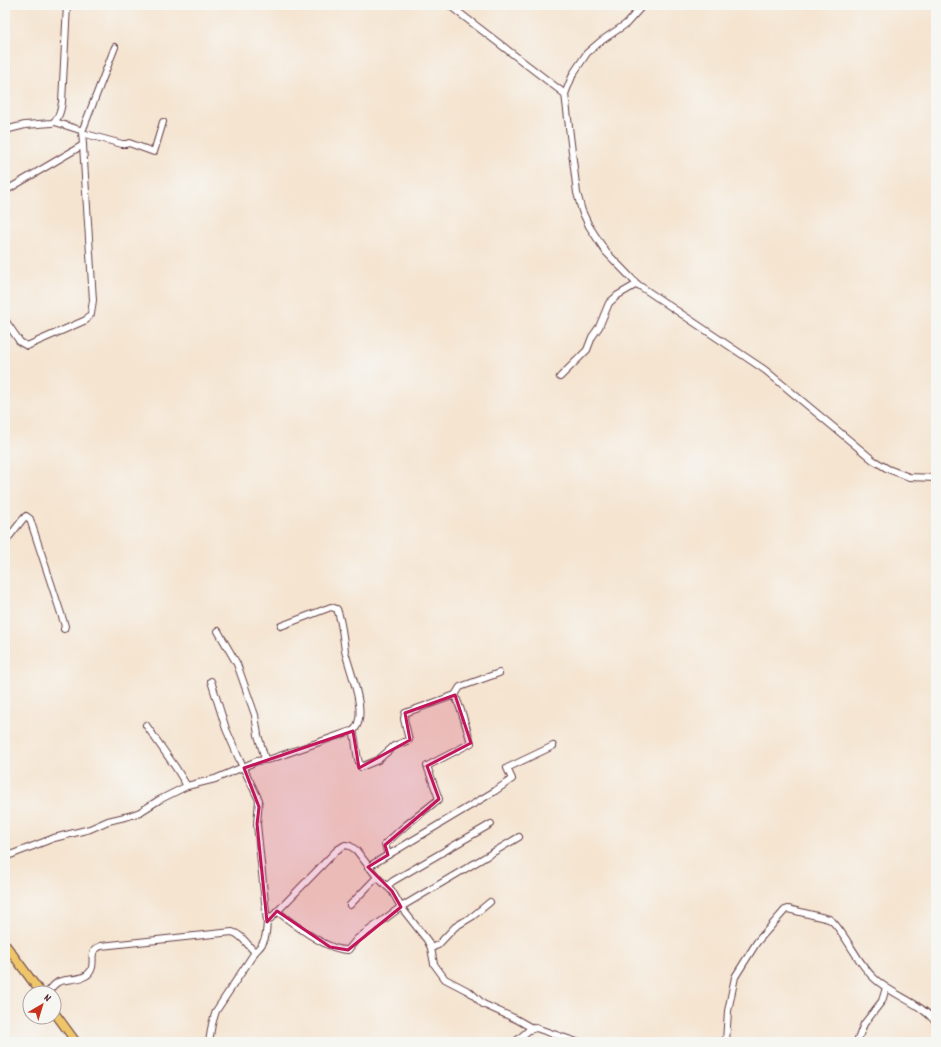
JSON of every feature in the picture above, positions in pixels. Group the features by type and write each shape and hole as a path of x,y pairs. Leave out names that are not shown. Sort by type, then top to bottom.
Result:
{"main road":[{"path":"5,944 35,985"},
{"path":"62,1023 76,1042"}],"street":[{"path":"55,122 60,112 62,102 67,5"},
{"path":"448,5 565,94"},
{"path":"643,5 626,24 601,41 587,53 573,74 565,94 577,193 582,211 600,245 638,284 765,370 873,460 888,469 909,477 936,478"},
{"path":"5,320 20,342 27,346 86,320 91,314 93,300 82,131 115,47"},
{"path":"5,130 25,125 48,124 55,122 124,144 129,143 154,152 163,122"},
{"path":"5,191 82,145"},
{"path":"560,377 586,350 599,327 609,303 618,295 638,284"},
{"path":"5,542 23,519 26,516 28,517 30,519 65,626 64,629"},
{"path":"5,857 54,838 90,829 108,821 140,812 187,786 215,779 244,768 257,761 275,758 353,731 357,727 360,712 356,686 345,652 342,624 337,609 331,607 281,626"},
{"path":"218,631 234,658 241,674 255,715 258,735 265,759"},
{"path":"353,731 356,737 359,763 361,767 378,760 394,746 409,740 404,718 406,713 455,695 460,687 499,673"},
{"path":"209,1042 216,1012 255,952 262,945 266,936 267,922 257,824 259,800 226,729 211,681"},
{"path":"388,855 385,844 439,799 427,766 471,743 455,695"},
{"path":"146,725 187,786"},
{"path":"368,867 495,790 512,778 507,768 528,756 553,746"},
{"path":"387,886 393,881 491,824"},
{"path":"276,911 330,947 348,950 357,939 401,907 519,837"},
{"path":"267,922 276,911 337,850 345,845 350,846 356,850 368,867 387,886 401,907 427,940 431,948 434,964 445,979 470,992 483,1004 532,1028 540,1029 577,1042"},
{"path":"350,905 377,877"},
{"path":"431,948 438,945 455,927 473,916 490,902"},
{"path":"726,1042 728,1011 735,977 757,942 785,910 788,909 822,917 833,922 870,974 886,988 918,1006 936,1022"},
{"path":"54,985 59,981 84,977 90,972 92,966 92,953 95,948 101,946 232,932 238,934 255,952"},
{"path":"857,1042 864,1024 882,1001 886,988"},
{"path":"515,1042 532,1028"}],"highlighted area":[{"path":"455,695 471,743 427,766 439,799 385,845 388,855 368,867 392,891 401,907 348,950 330,947 277,911 267,922 257,824 259,807 244,768 353,731 359,768 410,740 405,713"}]}
